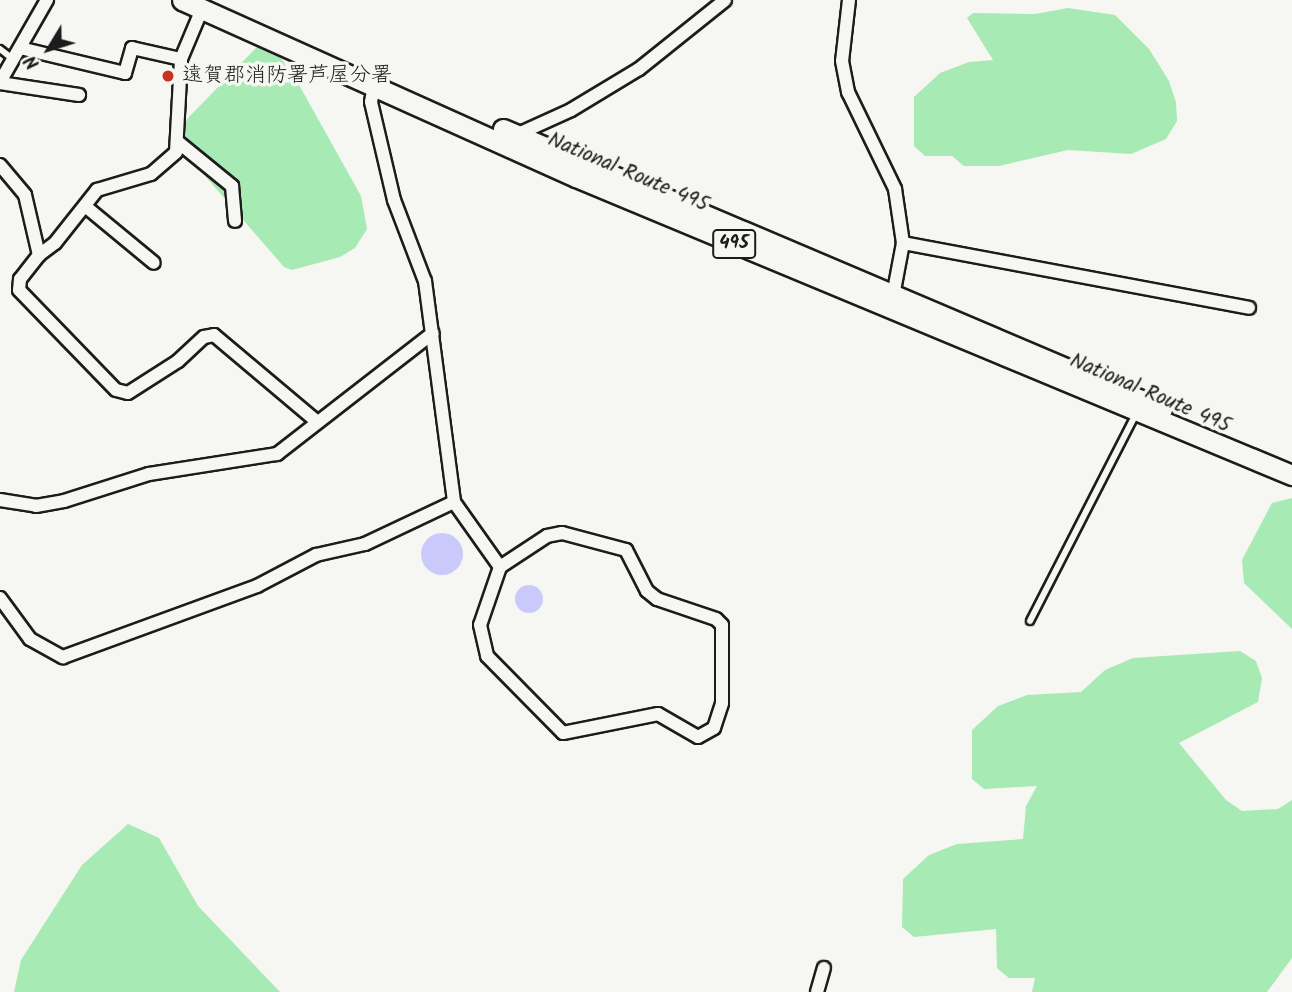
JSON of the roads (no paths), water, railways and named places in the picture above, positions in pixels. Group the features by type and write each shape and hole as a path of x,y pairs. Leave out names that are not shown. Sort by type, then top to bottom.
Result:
{"highway":[{"name":"National Route 495","path":"182,0 208,4 1292,463"},
{"name":"National Route 495","path":"208,4 374,85 576,177 1136,413 1292,475"}],"street":[{"path":"47,0 0,82 79,95"},
{"path":"516,135 571,110 639,69 725,0"},
{"path":"849,0 842,61 848,92 895,189 903,243 893,296"},
{"path":"208,4 181,59 176,152 160,169 97,190 55,243 39,255 20,279 19,290 116,390 128,393 178,361 204,337 214,335 316,421"},
{"path":"16,53 125,73 132,48 181,59"},
{"path":"374,85 371,102 394,200 425,281 454,502 500,567"},
{"path":"178,142 232,186 235,221"},
{"path":"0,165 25,195 39,255"},
{"path":"85,206 154,263"},
{"path":"903,243 1249,308"},
{"path":"0,500 36,506 64,502 149,474 277,454 316,421 433,333"},
{"path":"0,598 30,639 63,657 257,586 316,555 365,544 454,502"},
{"path":"562,533 626,550 648,591 657,599 716,619 722,625 722,703 714,728 698,737 658,714 563,733 556,728 486,656 480,625 500,567 547,536 562,533"},
{"path":"817,992 824,968"}],"lane":[{"path":"0,49 16,53"},
{"path":"1030,621 1136,413"}],"place":[{"name":"遠賀郡消防署芦屋分署","path":"168,76"}]}
